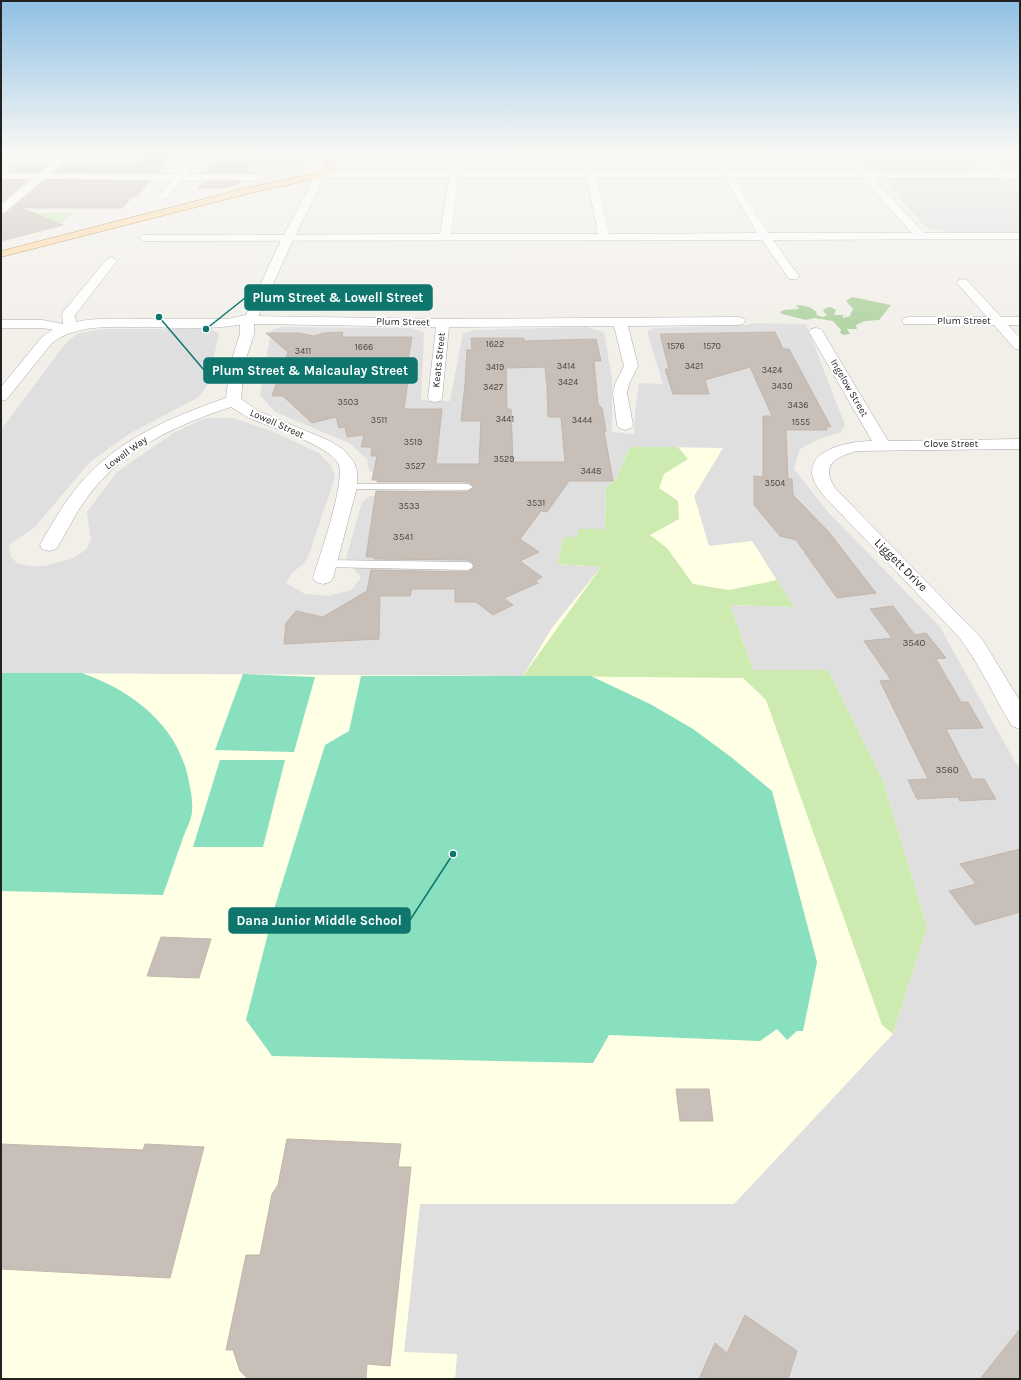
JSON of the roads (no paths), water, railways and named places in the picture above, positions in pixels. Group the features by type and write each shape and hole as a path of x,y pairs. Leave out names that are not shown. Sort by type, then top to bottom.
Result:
{"main road":[{"path":"1,248 130,216"},
{"path":"1,254 147,216"}],"street":[{"path":"234,401 237,365 247,334 247,320 252,316 299,216"},
{"path":"445,237 448,216"},
{"path":"600,216 604,237"},
{"path":"753,216 793,276"},
{"path":"903,216 921,236"},
{"path":"144,238 1020,236"},
{"path":"70,329 68,315 111,261"},
{"path":"963,283 1020,346"},
{"name":"Plum Street","path":"1,397 47,340 55,334 70,329 99,324 227,323 247,320 443,323 738,321"},
{"name":"Plum Street","path":"909,321 1020,321"},
{"path":"620,322 630,366 622,384 620,393 625,425"},
{"name":"Keats Street","path":"435,398 443,323"},
{"name":"Plum Street","path":"1,324 44,324 70,329"},
{"name":"Ingelow Street","path":"816,332 882,445"},
{"name":"Lowell Street","path":"234,401 253,414 331,448 346,462 349,471 348,487 324,571"},
{"name":"Lowell Way","path":"50,545 77,498 108,465 137,444 171,424 234,401"},
{"name":"Clove Street","path":"882,445 1020,444"},
{"name":"Liggett Drive","path":"882,445 856,446 834,453 822,464 820,470 822,481 829,492 975,644 1020,721"}],"lane":[{"path":"348,487 468,487"},
{"path":"324,571 466,566"}],"place":[{"name":"Plum Street & Malcaulay Street","path":"159,317"},
{"name":"Plum Street & Lowell Street","path":"206,329"},
{"name":"Dana Junior Middle School","path":"453,854"}]}
